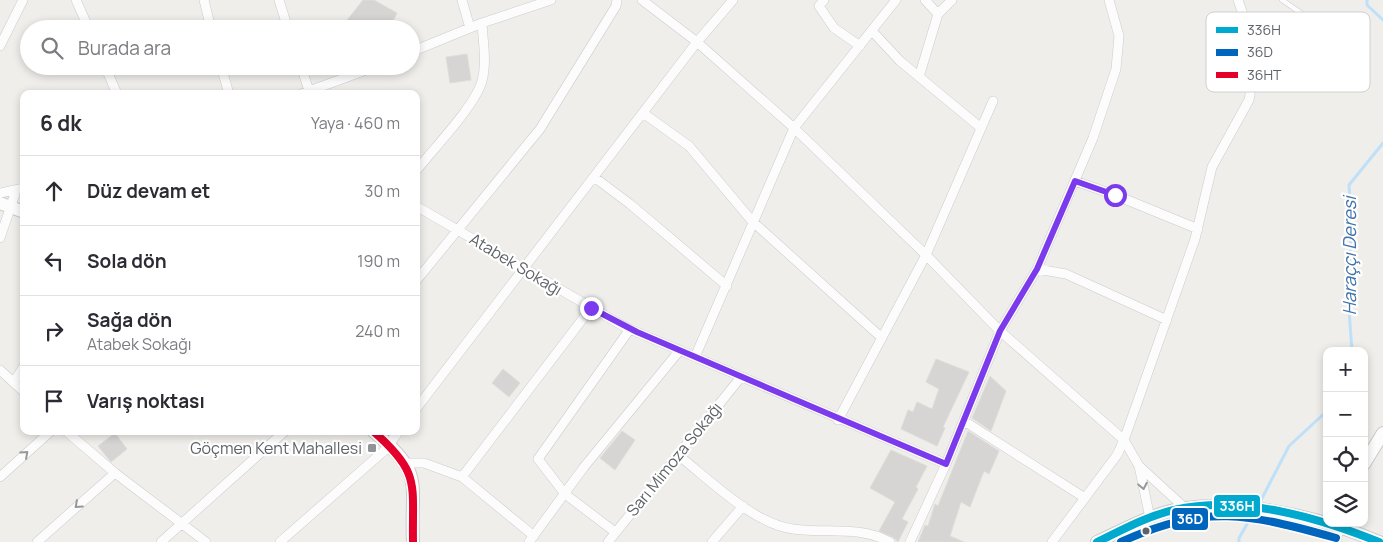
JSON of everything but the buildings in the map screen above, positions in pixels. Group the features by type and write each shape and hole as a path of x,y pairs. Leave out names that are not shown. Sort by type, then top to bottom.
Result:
{"main road":[{"path":"1368,457 1383,433"},
{"path":"378,435 406,463 413,476 413,542"},
{"path":"1097,542 1150,518 1185,508 1230,507 1282,513 1323,522"},
{"path":"1342,527 1379,542"}],"street":[{"path":"0,46 23,0"},
{"path":"76,0 85,20"},
{"path":"204,0 209,20"},
{"path":"279,0 285,20"},
{"path":"462,0 470,28"},
{"path":"420,48 482,23 551,0"},
{"path":"420,276 540,129 616,6 617,0"},
{"path":"642,0 698,42 794,128 926,255 1000,331 1090,408 1124,440 1139,466 1185,508"},
{"path":"420,404 698,42 733,0"},
{"path":"824,0 819,6 834,28 860,46"},
{"path":"695,357 727,286 752,221 794,128 896,0"},
{"path":"925,0 938,14"},
{"path":"919,77 938,14 952,0"},
{"path":"910,542 946,464 1000,331 1037,269 1093,138 1116,69 1119,36 1109,0"},
{"path":"1238,0 1242,12"},
{"path":"420,166 470,103 482,82 484,66 482,23"},
{"path":"872,31 919,77 981,128"},
{"path":"109,75 116,90"},
{"path":"223,75 227,90"},
{"path":"302,75 305,90"},
{"path":"310,90 351,75"},
{"path":"1052,542 1085,498 1124,440 1198,229 1212,167 1249,100 1250,92"},
{"path":"838,420 926,255 993,101"},
{"path":"643,114 689,146 752,221 882,338"},
{"path":"594,177 630,204 727,286"},
{"path":"1075,181 1198,229"},
{"path":"0,193 20,189"},
{"path":"0,238 20,189"},
{"name":"Atabek Sokağı","path":"420,208 630,329 838,420 946,464"},
{"path":"1037,269 1066,274 1167,320"},
{"path":"462,477 591,308"},
{"path":"615,532 565,494 538,460 630,329"},
{"path":"406,463 424,463 462,477 531,539 584,467 680,350"},
{"path":"0,370 20,388"},
{"path":"14,382 20,372"},
{"name":"Sarı Mimoza Sokağı","path":"608,542 741,377"},
{"path":"964,421 1085,498"},
{"path":"0,477 47,435"},
{"path":"71,435 115,473 206,542"},
{"path":"161,542 281,435"},
{"path":"280,542 389,445 396,435"},
{"path":"678,455 743,506 774,524 792,529 855,530 875,534 890,542"},
{"path":"1139,466 1150,518"},
{"path":"37,542 115,473"},
{"path":"712,542 743,506"},
{"path":"1336,542 1339,527"}],"lane":[{"path":"1282,0 1300,12"}],"waterway":[{"name":"Haraççı Deresi","path":"1367,0 1367,5 1383,20"},
{"name":"Haraççı Deresi","path":"1352,347 1347,283 1352,232 1349,185 1383,143"},
{"name":"Haraççı Deresi","path":"1259,504 1289,446 1323,415"},
{"name":"Haraççı Deresi","path":"1239,542 1239,538 1254,512"}],"transit line":[{"name":"36HT","path":"377,435 399,458 411,480 413,492 413,542"},
{"name":"336H","path":"1097,542 1154,516 1174,510 1226,505 1279,511 1305,517 1379,542"},
{"name":"36D","path":"1121,542 1178,522 1203,517 1228,516 1278,523 1336,538"}],"place":[{"name":"Göçmen Kent Mahallesi","path":"372,448"}],"route":[{"path":"591,308 625,327 845,423 946,464 1000,331 1037,269 1075,181 1115,195"}]}
